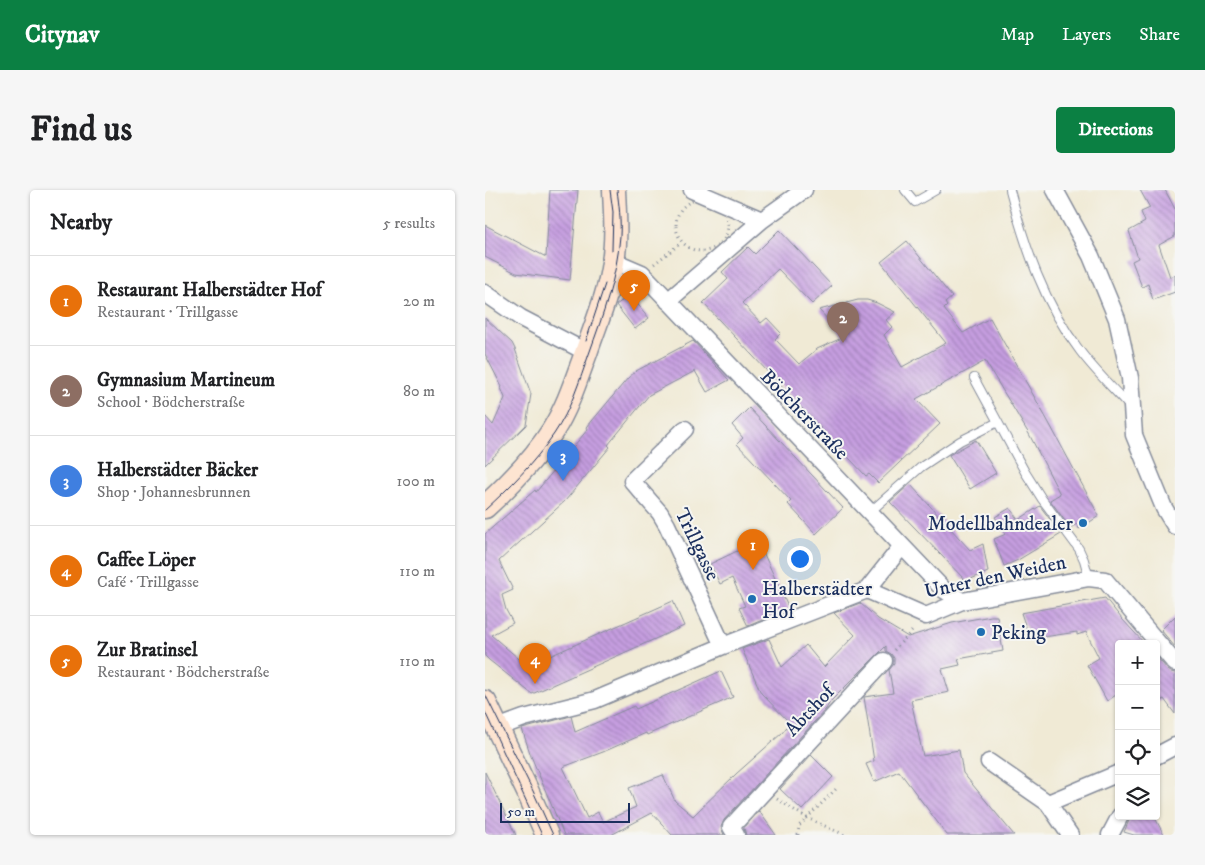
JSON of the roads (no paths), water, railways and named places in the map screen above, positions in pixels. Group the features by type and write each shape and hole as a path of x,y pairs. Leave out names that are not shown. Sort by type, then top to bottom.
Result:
{"street":[{"path":"485,507 525,467 553,430 572,394 604,299 614,261 616,219 614,190"},
{"path":"692,190 762,220"},
{"path":"668,301 762,220 804,190"},
{"path":"1055,190 1091,256 1117,319 1130,378 1134,436 1164,508 1175,526"},
{"name":"Bödcherstraße","path":"614,261 642,273 944,590 962,601"},
{"path":"485,293 521,318 586,352"},
{"name":"Trillgasse","path":"685,429 632,481 660,513 667,525 723,646"},
{"path":"497,728 524,718 595,700 723,646 867,590 902,546"},
{"path":"1097,579 1145,628 1175,663"},
{"name":"Unter den Weiden","path":"867,590 926,616 962,601 1097,579"},
{"name":"Abtshof","path":"736,835 731,827 884,661"},
{"path":"485,702 547,835"},
{"path":"1160,754 1175,746"},
{"path":"989,762 1047,802 1069,835"},
{"path":"1047,802 1115,775"},
{"path":"1110,835 1118,820"}],"lane":[{"path":"905,190 915,202 936,190"},
{"path":"1010,190 1026,247 1059,319 1080,352 1132,409"},
{"path":"974,378 1025,472 1042,499 1079,549 1097,579"},
{"path":"869,512 921,466 960,441 998,422"}],"tram line":[{"path":"610,190 613,212 612,250"},
{"path":"485,510 504,493 546,445 560,425 574,395 613,281 620,230 617,190"},
{"path":"586,341 605,284"},
{"path":"485,694 553,835"},
{"path":"485,712 542,835"}],"place":[{"name":"Zur Bratinsel","path":"634,311"},
{"name":"Gymnasium Martineum","path":"843,343"},
{"name":"Halberstädter Bäcker","path":"563,481"},
{"name":"Modellbahndealer","path":"1083,523"},
{"name":"Restaurant Halberstädter Hof","path":"753,570"},
{"name":"Halberstädter Hof","path":"752,599"},
{"name":"Peking","path":"981,632"},
{"name":"Caffee Löper","path":"535,684"}]}
